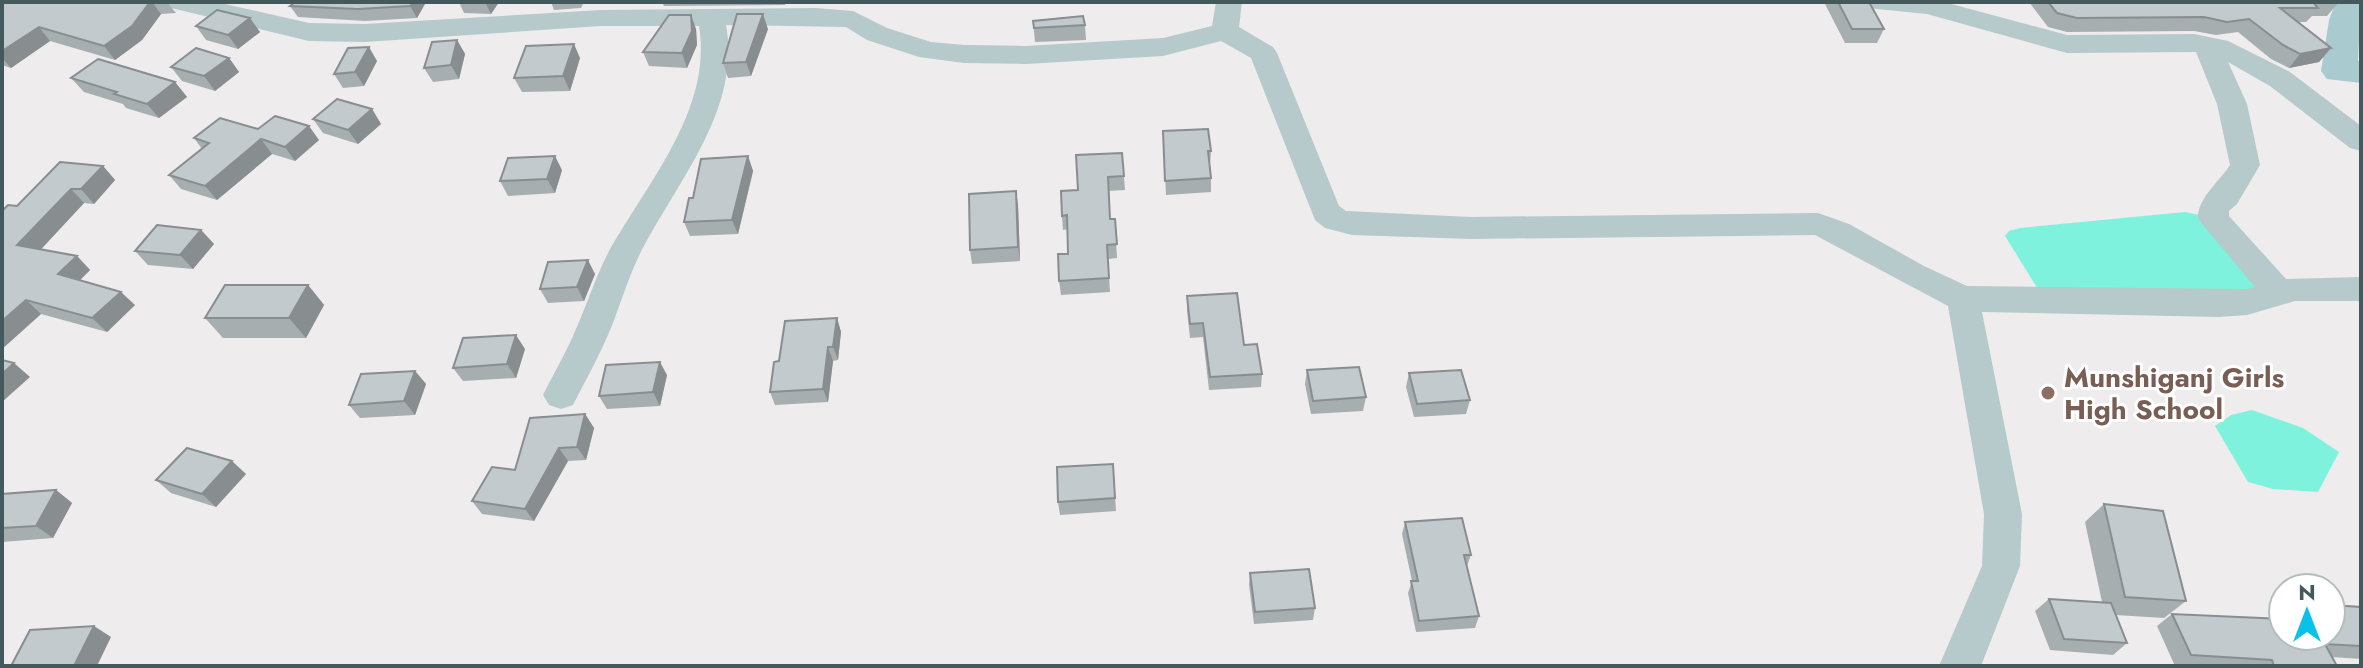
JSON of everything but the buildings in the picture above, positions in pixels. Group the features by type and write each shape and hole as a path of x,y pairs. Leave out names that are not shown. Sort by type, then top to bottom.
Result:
{"main road":[{"path":"2350,72 2346,20 2353,2"}],"street":[{"path":"180,2 309,32 365,33 601,18 815,16 853,19 877,34 929,51 1026,55 1163,47 1227,17 1263,53 1326,212 1336,220 1352,224 1471,228 1818,224 1963,299 2219,304 2247,302 2295,289 2361,289"},
{"path":"1876,2 1928,6 2067,44 2207,46 2228,50 2280,79 2361,141"},
{"path":"561,395 622,258 693,132 715,70 718,36 711,17"},
{"path":"2207,46 2232,104 2245,165 2226,196 2213,207 2214,219 2279,293"},
{"path":"2280,79 2350,72"},
{"path":"1960,666 2001,566 2003,514 1963,299"}],"shaded area":[{"path":"2185,212 2204,216 2261,293 2047,295 2036,286 2005,236 2009,231 2020,228"},
{"path":"2252,410 2303,428 2339,452 2318,492 2273,489 2248,482 2215,426 2231,415"}],"place":[{"name":"Munshiganj Girls High School","path":"2048,393"}]}
